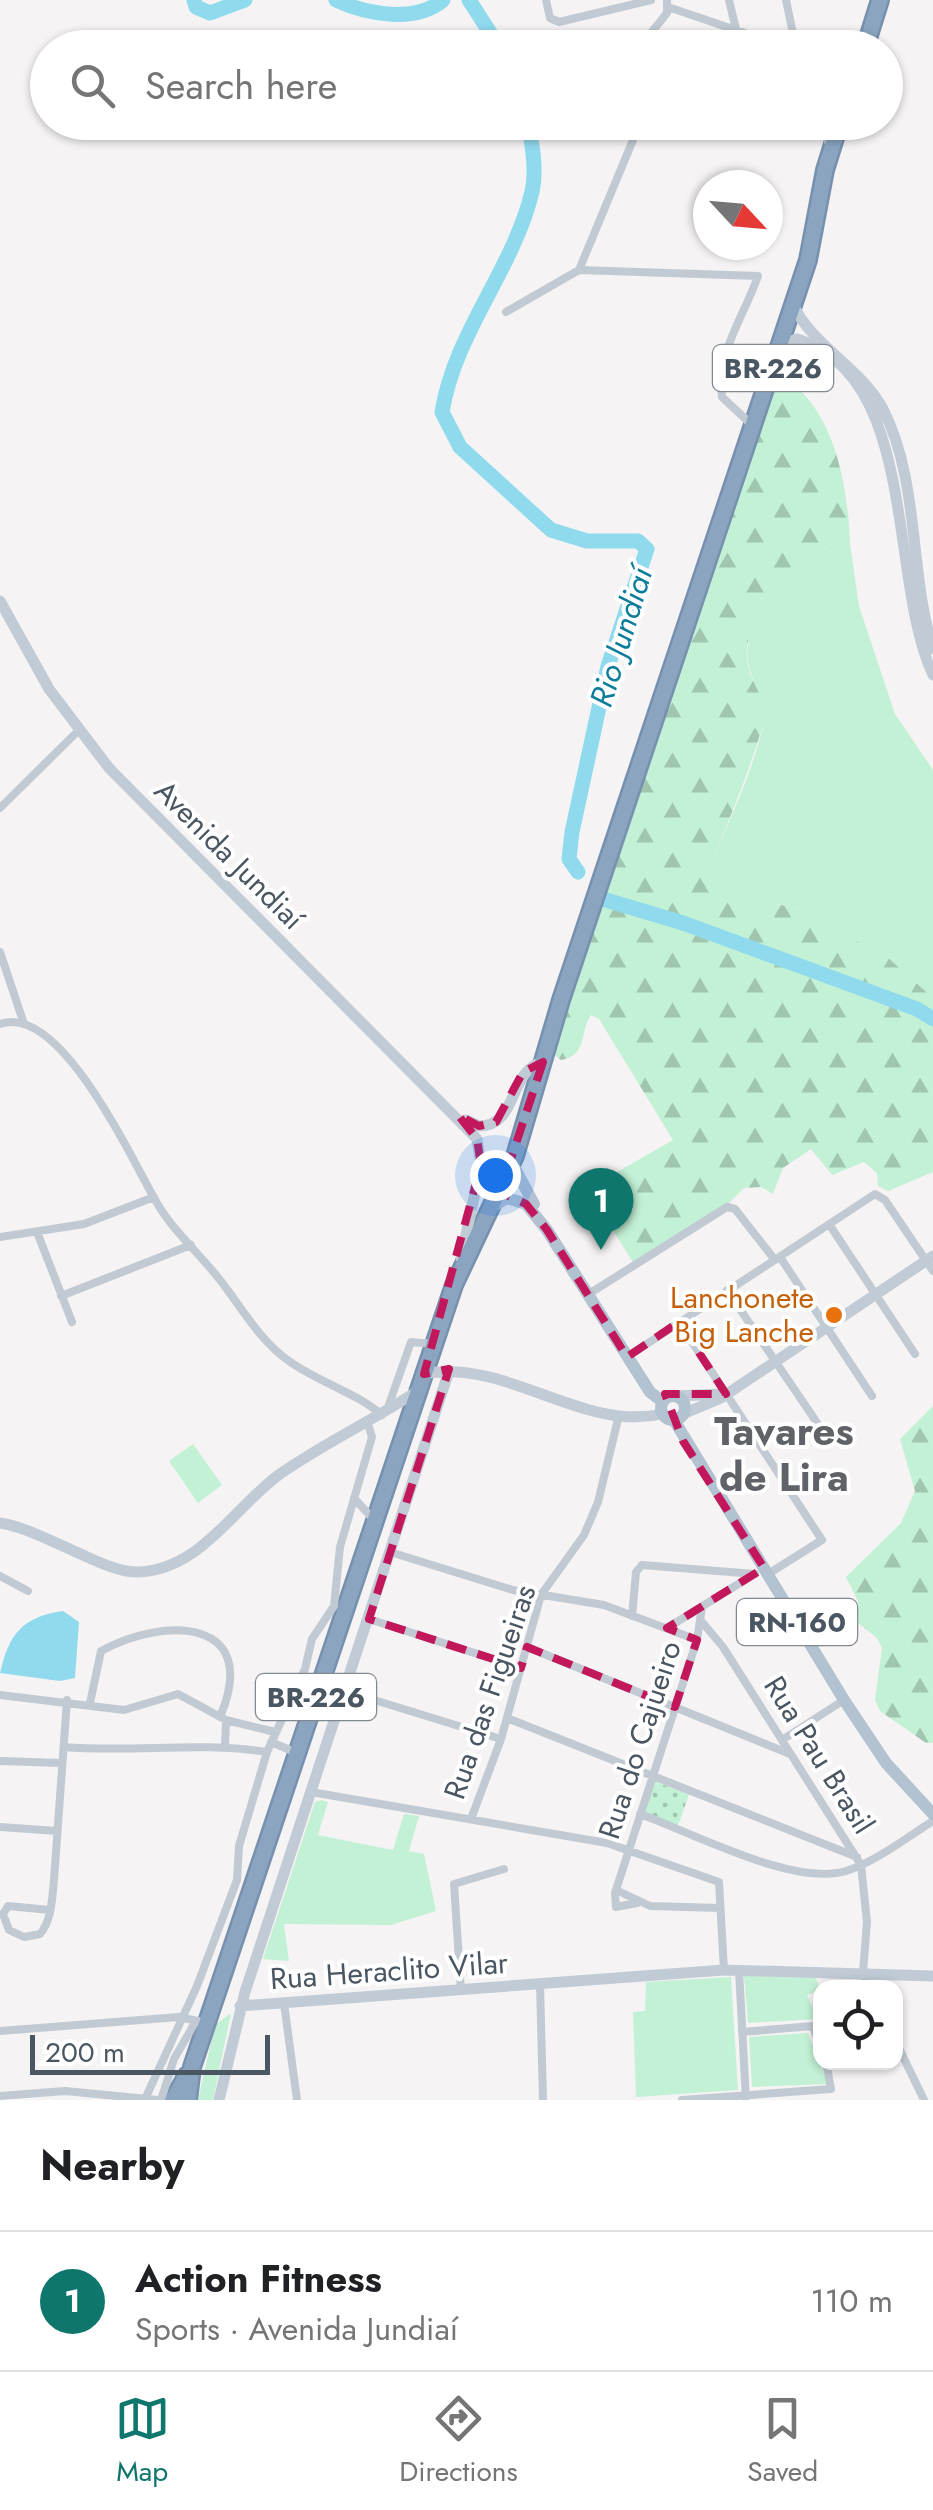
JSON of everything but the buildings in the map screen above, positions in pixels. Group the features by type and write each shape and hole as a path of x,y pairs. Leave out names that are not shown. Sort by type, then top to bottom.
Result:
{"highway":[{"path":"871,30 880,0"},
{"name":"BR-226","path":"188,2100 202,2022 249,1906 340,1604 374,1520 454,1285 512,1162 812,246 835,140"},
{"name":"BR-226","path":"173,2100 192,2068"}],"main road":[{"name":"RN-160","path":"512,1162 587,1295 627,1357 671,1409 762,1572 844,1700 886,1763 933,1817"},
{"name":"RN-160","path":"493,1206 507,1198 521,1200 547,1230"}],"street":[{"path":"546,0 550,18 556,22 608,5 651,0"},
{"path":"729,0 736,28"},
{"path":"786,0 790,30"},
{"path":"651,30 668,4 742,30"},
{"path":"579,270 633,140"},
{"path":"828,140 832,150"},
{"path":"506,312 579,270 758,276 725,350 720,378 722,397 754,426"},
{"path":"792,305 813,339 856,386 884,436 911,610 933,675"},
{"path":"780,345 813,339 874,394 897,442 921,600 933,649"},
{"name":"Avenida Jundiaí","path":"0,601 78,731 178,841 478,1138 482,1164 454,1285"},
{"path":"0,808 78,731"},
{"path":"0,952 23,1020 47,1038 84,1080 129,1147 154,1197 278,1352 384,1414"},
{"path":"0,1024 23,1020"},
{"path":"458,1115 479,1126 496,1122 510,1105 524,1072 542,1062"},
{"path":"0,1523 44,1534 122,1570 159,1568 210,1540 277,1476 384,1414 422,1382 449,1371 504,1380 619,1415 671,1409 726,1394 875,1294 931,1263 882,1197 874,1194 627,1357"},
{"path":"0,1237 84,1224 154,1197"},
{"path":"587,1295 726,1207 735,1209 777,1258 872,1396"},
{"path":"829,1224 915,1354"},
{"path":"37,1232 72,1322"},
{"path":"62,1296 191,1245"},
{"path":"728,1290 826,1436"},
{"path":"667,1628 822,1540 680,1322"},
{"path":"384,1414 411,1342 434,1344"},
{"path":"219,2100 240,2006 449,1371"},
{"path":"671,1409 726,1394"},
{"name":"Rua das Figueiras","path":"471,1819 501,1738 541,1595 592,1519 619,1415"},
{"path":"155,2099 230,1900 239,1869 238,1846 267,1752 305,1669 312,1640 340,1604 337,1562 372,1437 368,1424"},
{"path":"354,1498 374,1520"},
{"path":"390,1552 541,1595 604,1604 697,1640"},
{"path":"632,1616 636,1572 642,1565 762,1572"},
{"path":"0,1576 28,1591"},
{"name":"Rua do Cajueiro","path":"638,1903 616,1907 616,1888 697,1640 702,1607"},
{"path":"369,1619 521,1668"},
{"name":"Rua Pau Brasil","path":"702,1622 794,1756 859,1861"},
{"path":"90,1703 101,1651 158,1630 182,1627 206,1634 226,1656 230,1685 223,1719 224,1746"},
{"path":"528,1646 794,1756"},
{"path":"345,1692 501,1738"},
{"path":"0,1695 67,1700 124,1710 178,1694 223,1719 275,1732"},
{"path":"50,1910 8,1906 3,1914 10,1932 29,1937 44,1931 50,1910 67,1700"},
{"path":"782,1740 844,1700"},
{"path":"507,1718 859,1861"},
{"path":"271,1742 297,1754"},
{"path":"64,1747 224,1746 267,1752"},
{"path":"0,1761 62,1763"},
{"path":"311,1792 607,1843 722,1886 724,1970"},
{"path":"640,1814 797,1874 824,1876 859,1861 933,1817"},
{"path":"0,1827 57,1831"},
{"path":"859,1861 866,1886 863,1972 866,1980"},
{"path":"461,1992 454,1884 504,1868"},
{"path":"616,1888 638,1903 720,1908"},
{"path":"230,1900 249,1906"},
{"path":"739,1969 746,2098"},
{"name":"Rua Heraclito Vilar","path":"240,2006 739,1969 933,1976"},
{"path":"540,1986 544,2100"},
{"path":"284,2003 297,2100"},
{"path":"0,2031 183,2018 202,2022 174,2059 155,2099"},
{"path":"742,2032 813,2026"},
{"path":"903,2056 924,2100"},
{"path":"682,2100 831,2090 834,2086 829,2070"},
{"path":"0,2096 65,2091 155,2099"}],"highlighted area":[{"path":"543,1062 500,1192 526,1204 547,1230 627,1357 679,1322 726,1394 665,1394 683,1441 764,1568 667,1628 697,1640 675,1707 527,1647 521,1668 369,1619 449,1369 424,1374 481,1165 477,1139 458,1115 479,1126 496,1122 523,1072"}],"green space":[{"path":"767,370 808,398 822,419 840,468 850,544 827,546 809,558 777,589 752,626 747,654 764,719 746,777 713,858 717,868 754,900 801,909 813,920 885,955 933,998 933,1172 888,1191 878,1186 877,1173 864,1162 832,1175 811,1149 783,1168 773,1194 761,1187 744,1188 721,1211 634,1264 609,1224 634,1209 629,1200 606,1210 598,1183 673,1140 599,1019 591,1015 579,1048 570,1057 561,1060 548,1050"},
{"path":"840,542 850,544 859,606 895,714 933,770 933,998 885,955 813,920 801,909 754,900 717,868 713,858 747,778 762,729 761,706 747,650 751,630 772,591 788,574 805,559"},
{"path":"933,1406 933,1743 926,1743 880,1711 875,1700 882,1648 877,1638 857,1622 858,1601 846,1577 901,1523 915,1491 900,1439"},
{"path":"193,1444 222,1485 198,1503 169,1461"},
{"path":"653,1781 689,1794 678,1826 645,1813"},
{"path":"315,1802 328,1802 318,1835 393,1850 404,1814 419,1816 409,1851 424,1854 436,1911 391,1925 284,1924 289,1961 263,1959"},
{"path":"744,1976 816,1978 813,1993 807,1995 813,2019 748,2023"},
{"path":"731,1977 738,2090 636,2097 633,2012 645,2011 646,1982"},
{"path":"231,2013 213,2100 198,2100 215,2025"},
{"path":"808,2033 813,2046 813,2070 823,2070 828,2084 752,2087 749,2037"}],"water":[{"path":"63,1611 79,1622 75,1678 60,1681 0,1673 13,1638 27,1623"}],"waterway":[{"name":"Rio Jundiaí","path":"194,0 196,7 210,13 245,0"},
{"name":"Rio Jundiaí","path":"336,0 362,10 391,14 419,12 443,0"},
{"name":"Rio Jundiaí","path":"469,0 488,30"},
{"name":"Rio Jundiaí","path":"531,140 533,184 523,221 459,355 442,412 460,447 551,530 587,541 638,541 647,549 608,666 572,832 569,859 578,872"},
{"name":"Rio Jundiaí","path":"606,900 683,923 917,1009 933,1019"}],"place":[{"name":"Action Fitness","path":"601,1250"},
{"name":"Lanchonete Big Lanche","path":"834,1315"}],"district":[{"name":"Tavares de Lira","path":"784,1454"}]}
